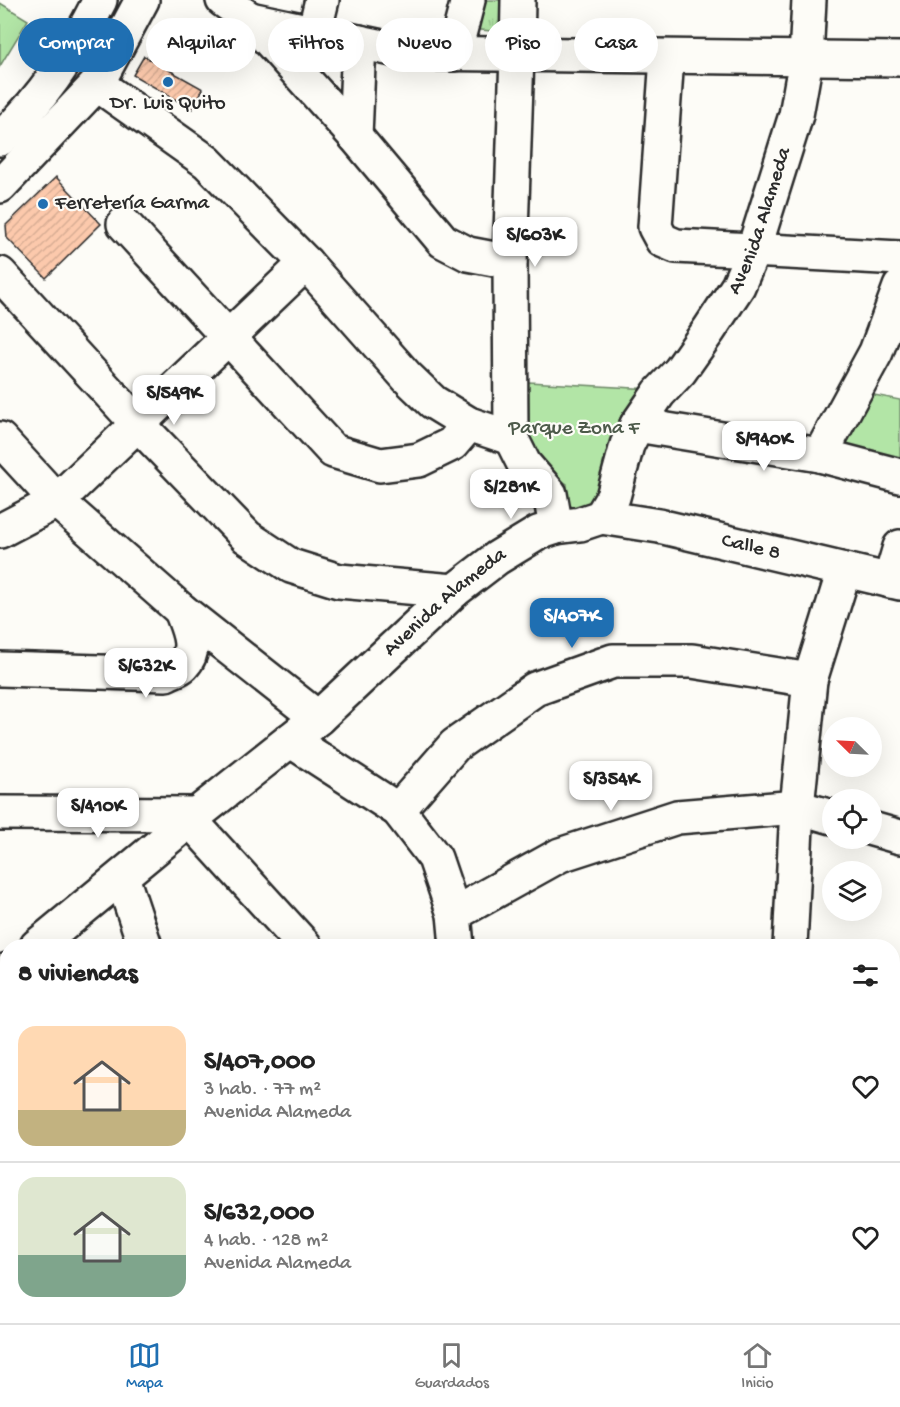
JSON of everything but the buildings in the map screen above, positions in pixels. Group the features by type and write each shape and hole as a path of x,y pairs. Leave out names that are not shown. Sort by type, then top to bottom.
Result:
{"street":[{"path":"0,138 54,77 86,28 100,0"},
{"path":"0,186 98,84 142,0"},
{"path":"223,0 249,18"},
{"path":"318,18 322,0"},
{"path":"463,18 468,0"},
{"path":"518,0 518,18"},
{"name":"Avenida Alameda","path":"45,939 318,718 454,591 497,558 538,533 601,517 613,497 627,444 637,425 659,393 680,371 710,330 738,286 754,249 796,115 806,59 809,0"},
{"path":"256,26 355,136 443,241 468,254 510,262"},
{"path":"562,56 900,59"},
{"path":"667,57 655,227 662,240 676,246 900,258"},
{"path":"355,136 358,72"},
{"path":"517,72 510,262 511,438 524,464 550,494 556,527"},
{"path":"98,84 207,162 306,263 433,402 469,424 511,438"},
{"path":"124,224 333,451 380,465 419,460 452,444 469,424"},
{"path":"0,531 57,501 306,263"},
{"path":"0,274 138,424 247,537 291,566 339,581 454,591"},
{"path":"820,455 876,352 900,287"},
{"path":"637,425 820,455 900,476"},
{"path":"0,439 57,501 181,610 318,718"},
{"name":"Calle 8","path":"601,517 659,526 895,582"},
{"path":"895,582 900,547"},
{"path":"790,939 797,807 810,680 844,571"},
{"path":"0,669 166,674 182,666 188,657 191,641 181,610"},
{"path":"398,810 455,745 535,689 613,661 692,661 810,680"},
{"path":"290,740 398,810 435,858 454,914 456,939"},
{"path":"454,914 560,855 677,817 797,807 822,815"},
{"path":"0,813 193,817 299,939"},
{"path":"882,832 900,837"},
{"path":"122,877 143,939"}],"green space":[{"path":"476,0 504,0 503,18 485,18 485,30 473,29 472,18"},
{"path":"0,3 25,18 18,18 18,36 0,66"},
{"name":"Parque Zona F","path":"528,382 651,389 595,510 571,515 566,502 567,484 557,478 529,443"},
{"path":"864,393 900,400 900,471 834,453"}],"place":[{"name":"Dr. Luis Quito","path":"168,82"},
{"name":"Ferretería Garma","path":"43,204"}]}
